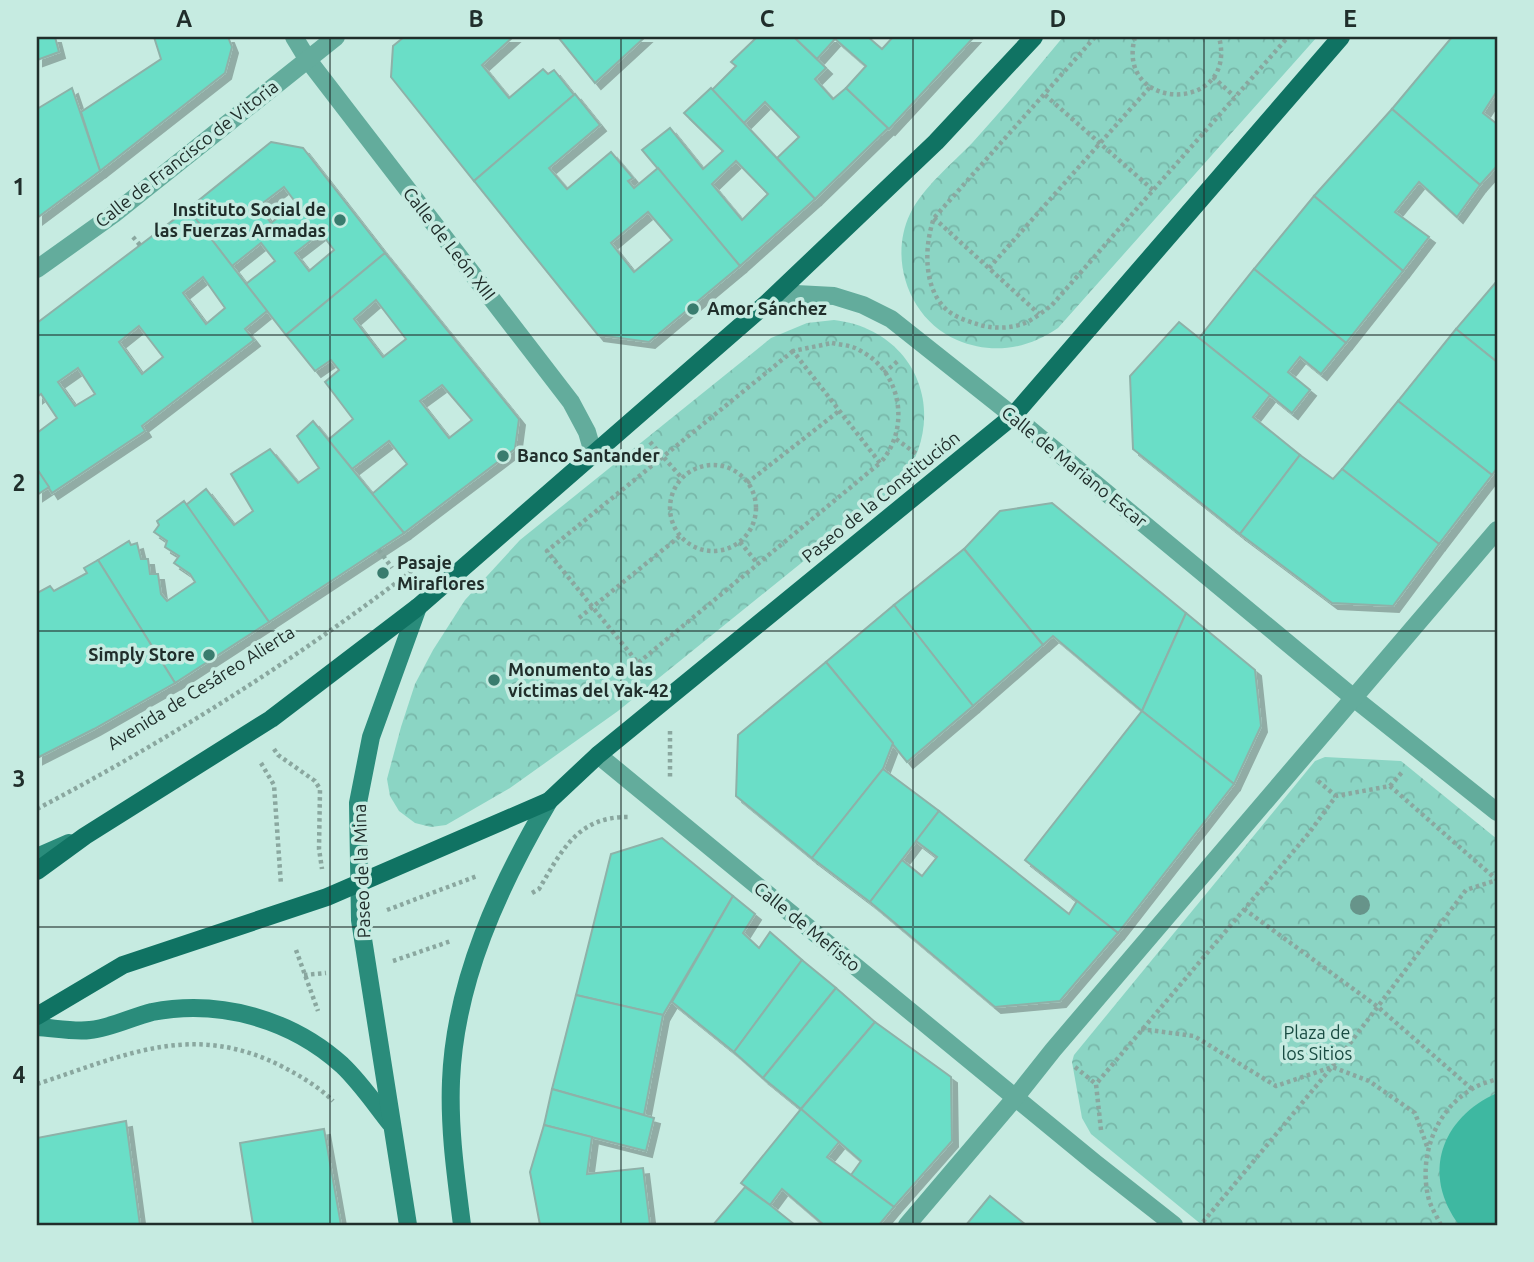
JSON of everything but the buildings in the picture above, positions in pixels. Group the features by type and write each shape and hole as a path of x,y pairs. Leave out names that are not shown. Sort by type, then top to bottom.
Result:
{"main road":[{"path":"37,871 85,836 271,719 418,607 768,302 936,142 1034,37"},
{"name":"Paseo de la Constitución","path":"360,884 549,801 598,755 1013,416 1341,37"},
{"name":"Paseo de la Mina","path":"408,1225 360,920 358,803 362,774 383,701 418,607"},
{"path":"461,1225 452,1144 452,1067 463,1001 490,917 513,865 549,801"},
{"path":"37,857 85,836"},
{"path":"37,1016 122,965 360,884"},
{"path":"37,1027 90,1030 153,1012 199,1008 256,1017 294,1031 333,1058 364,1089 392,1126"}],"street":[{"name":"Calle de León XIII","path":"294,37 308,60 571,402 587,432 594,456"},
{"name":"Calle de Francisco de Vitoria","path":"37,269 114,214 336,37"},
{"name":"Calle de Mariano Escar","path":"768,302 796,294 834,296 863,305 891,319 1013,416 1355,699"},
{"path":"907,1225 1016,1098 1053,1049 1497,530"},
{"path":"1355,699 1497,812"},
{"name":"Calle de Mefisto","path":"598,755 1016,1098"},
{"path":"1016,1098 1174,1225"}],"path":[{"path":"1095,37 934,218 926,252 929,274 940,303 950,313 986,327 1007,327 1025,323 1052,305 1288,37"},
{"path":"1135,37 1133,60 1138,74 1160,93 1175,96 1190,94 1203,87 1213,76 1220,62 1219,37"},
{"path":"1213,76 1235,97"},
{"path":"989,268 1150,87"},
{"path":"1045,95 1153,190"},
{"path":"934,218 1040,314"},
{"path":"133,237 140,245"},
{"path":"943,319 950,313"},
{"name":"Paseo de la Constitución","path":"832,343 851,346 867,355 884,373 898,402 899,427 891,451 880,463 638,663 547,551 793,351 832,343"},
{"name":"Paseo de la Constitución","path":"793,351 880,463"},
{"path":"884,373 903,356"},
{"path":"747,483 839,411"},
{"path":"647,438 682,478"},
{"path":"896,439 918,455"},
{"path":"717,465 731,469 747,483 756,503 755,517 750,531 740,542 728,549 714,552 687,544 671,521 669,507 672,493 682,478 690,471 703,466 717,465"},
{"path":"579,618 680,536"},
{"path":"740,542 758,564"},
{"path":"379,550 392,568"},
{"name":"Avenida de Cesáreo Alierta","path":"37,809 93,780 239,694 370,603 416,567"},
{"path":"276,752 314,781 320,789 319,849 324,879"},
{"path":"261,763 274,785 282,893"},
{"path":"1105,1138 1101,1132 1096,1084 1309,833 1336,796 1390,786 1497,880"},
{"path":"490,917 539,889 559,855 587,825 599,819 639,817"},
{"path":"551,857 559,855"},
{"path":"376,915 478,875"},
{"path":"1200,1225 1332,1067 1466,890 1497,880"},
{"path":"1244,909 1378,1007 1472,1089"},
{"path":"386,964 458,939"},
{"path":"296,950 319,1021"},
{"path":"304,975 326,973"},
{"path":"1141,1029 1194,1036 1276,1086 1332,1067 1369,1081 1415,1113 1428,1149"},
{"path":"37,1084 158,1046 201,1043 257,1055 316,1086"},
{"path":"1441,1225 1430,1201 1426,1175 1428,1149 1437,1125 1452,1105 1472,1089 1497,1079"}],"green space":[{"path":"1063,37 1317,37 1058,328 1034,341 1009,348 970,345 941,331 916,303 903,269 901,250 904,232 910,214 922,194 985,129"},
{"path":"834,320 863,327 887,341 906,359 918,381 924,406 923,432 915,459 899,484 618,711 510,788 446,825 431,827 415,823 399,811 390,796 387,779 401,727 415,684 465,600 520,540 771,338 807,323"},
{"name":"Plaza de los Sitios","path":"1325,757 1401,761 1497,839 1497,1225 1202,1225 1091,1134 1082,1118 1072,1062 1074,1055 1315,761"}],"shaded area":[{"path":"1497,1093 1497,1225 1459,1225 1447,1206 1441,1186 1443,1149 1450,1132 1462,1117"}],"place":[{"name":"Instituto Social de las Fuerzas Armadas","path":"340,220"},
{"name":"Amor Sánchez","path":"693,309"},
{"name":"Banco Santander","path":"503,456"},
{"name":"Pasaje Miraflores","path":"383,573"},
{"name":"Simply Store","path":"209,655"},
{"name":"Monumento a las víctimas del Yak-42","path":"494,680"}]}
